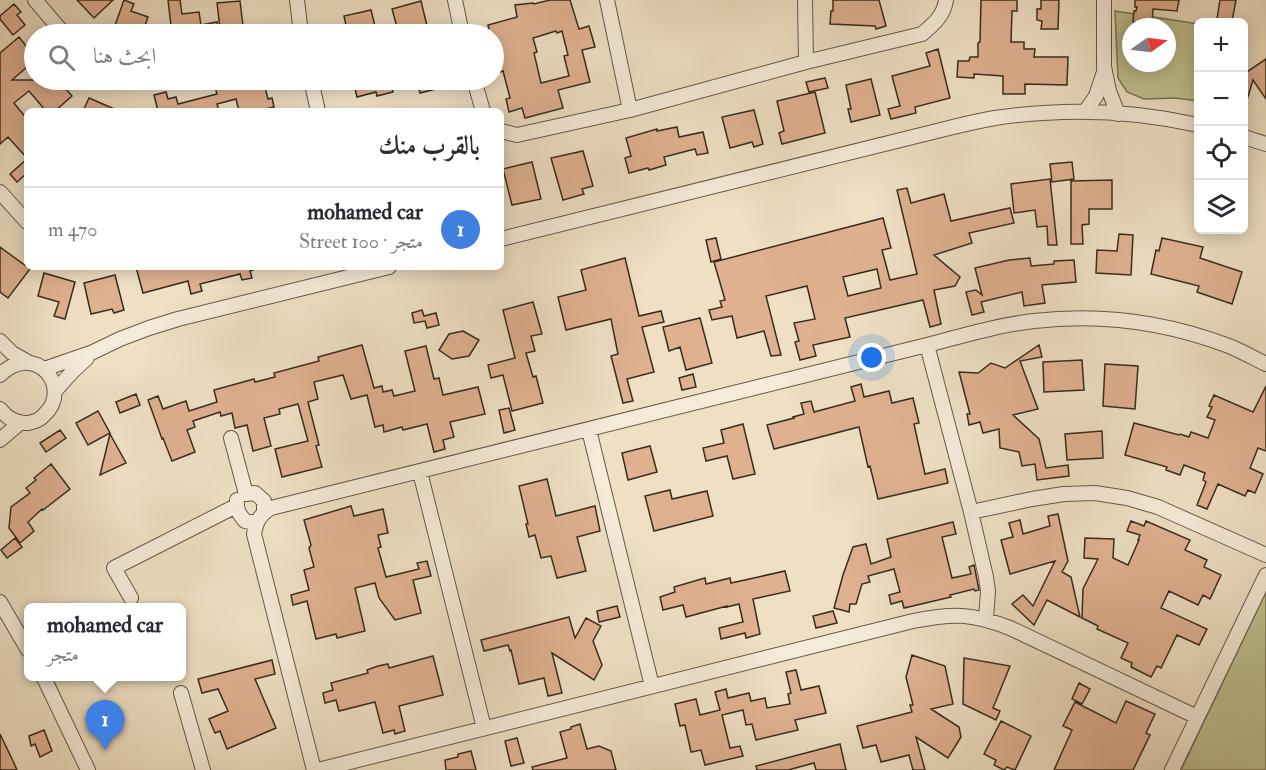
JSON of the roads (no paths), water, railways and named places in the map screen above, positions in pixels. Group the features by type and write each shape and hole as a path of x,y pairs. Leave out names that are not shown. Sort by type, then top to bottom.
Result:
{"street":[{"path":"35,0 55,24"},
{"path":"297,0 300,24"},
{"path":"455,0 460,24"},
{"path":"607,0 630,110"},
{"path":"805,0 806,62"},
{"path":"504,132 517,135 630,110 806,62 922,34 938,22 946,0"},
{"path":"1085,112 1100,87 1104,67 1104,0"},
{"path":"1104,67 1109,91 1118,114"},
{"path":"313,90 317,108"},
{"path":"477,90 482,108"},
{"path":"504,238 994,118 1085,112 1146,116 1194,124"},
{"path":"1248,138 1266,144"},
{"path":"0,192 24,219"},
{"path":"44,369 178,319 341,273 365,270"},
{"path":"1197,717 1010,628 986,619 962,615 930,618 316,770 256,546 254,534 260,517 264,501 255,493 246,494 237,500 238,513 245,521 260,517 271,508 927,345 1033,321 1113,318 1153,324 1192,333 1230,346 1266,364"},
{"path":"0,341 12,353 44,369 52,379 55,391 54,402 49,411 41,419 31,423 20,423 10,419 0,410"},
{"path":"927,345 986,577 988,605 986,619"},
{"path":"55,391 93,352"},
{"path":"0,375 18,363 28,362"},
{"path":"0,440 20,423"},
{"path":"589,430 652,686"},
{"path":"231,438 246,494"},
{"path":"420,472 484,728"},
{"path":"971,512 1064,494 1095,493 1127,498 1158,507 1266,555"},
{"path":"131,598 114,568 236,506"},
{"path":"1172,770 1266,575"},
{"path":"0,602 24,643"},
{"path":"46,681 88,770"},
{"path":"181,693 203,770"}],"place":[{"name":"mohamed car","path":"105,750"}]}
